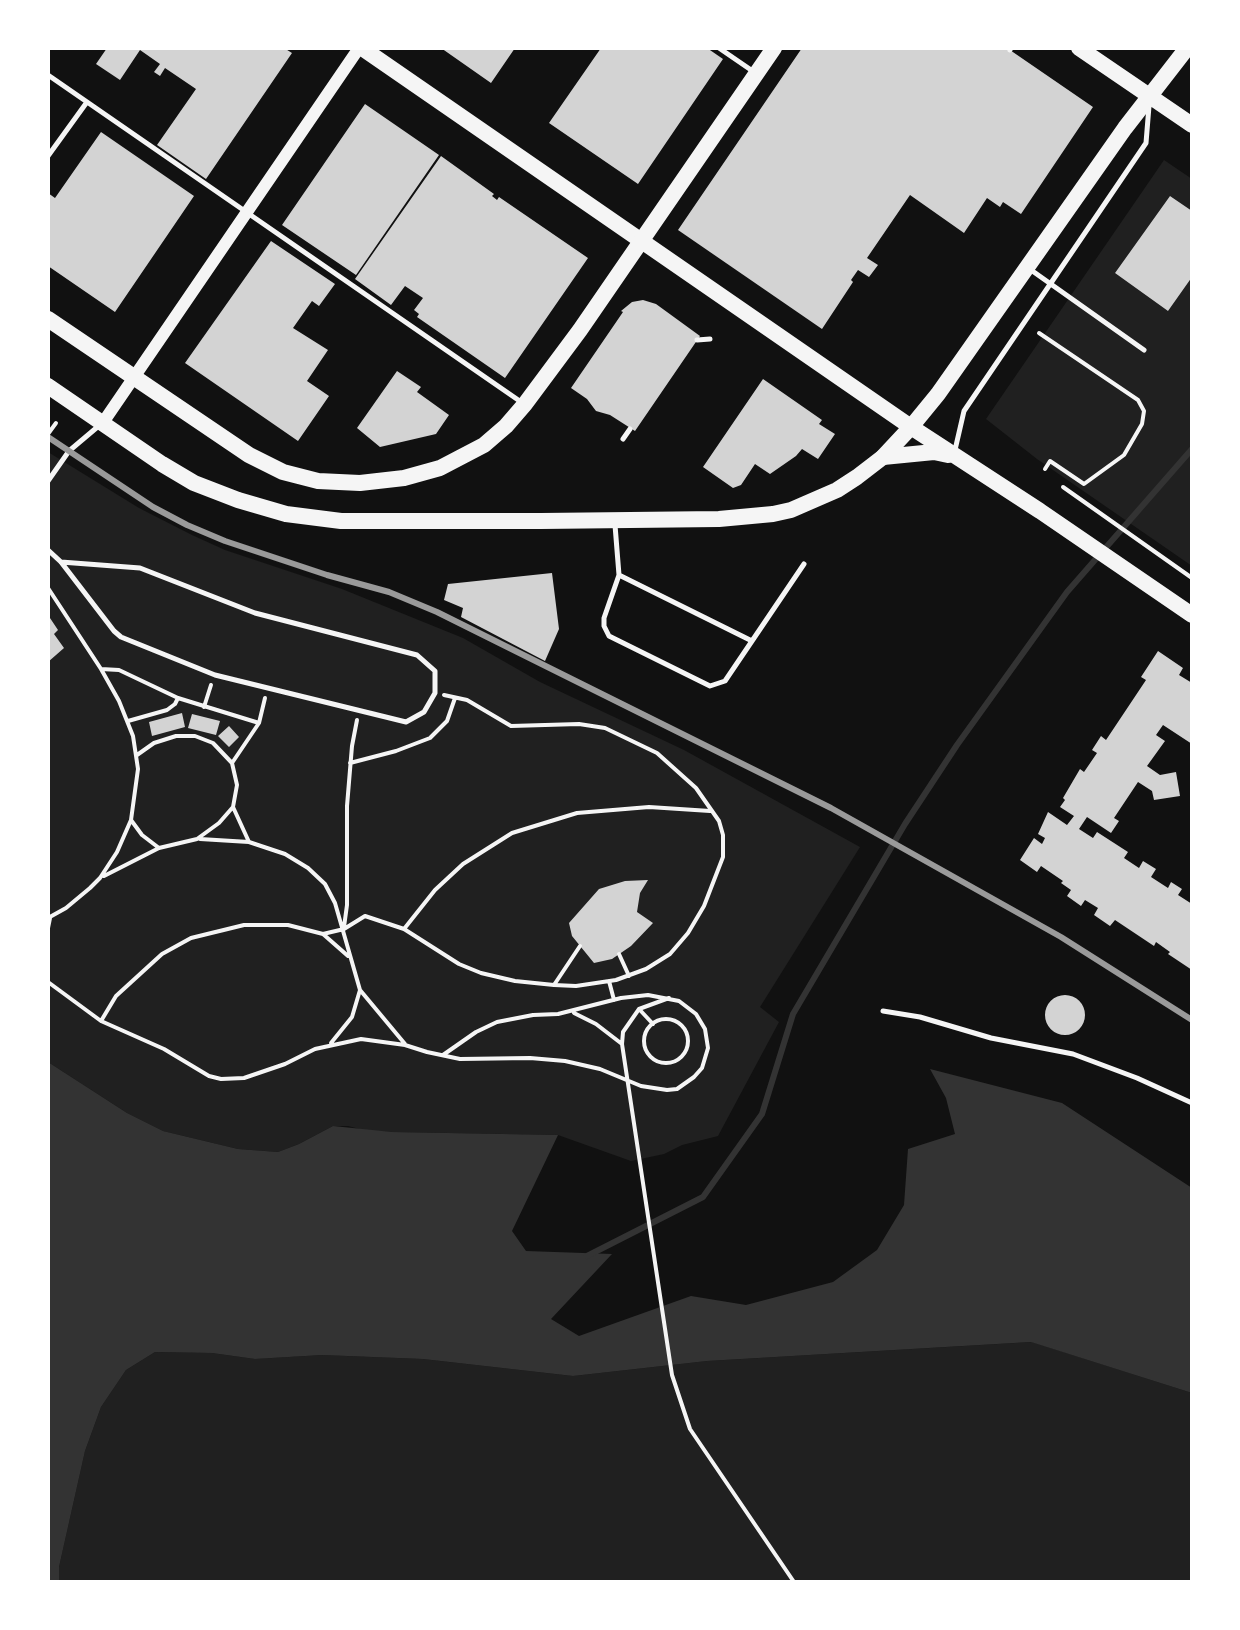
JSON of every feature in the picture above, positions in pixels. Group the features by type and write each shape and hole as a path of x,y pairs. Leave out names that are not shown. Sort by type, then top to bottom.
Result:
{"main road":[{"path":"360,48 911,427 1189,613"},
{"path":"48,319 249,455 283,472 318,481 360,483 404,478 440,468 484,445 525,404 580,330 774,48"},
{"path":"1079,48 1192,125"},
{"path":"48,386 194,483 286,514 341,521 614,520 719,519 791,510 837,490 883,457 911,427 1187,48"},
{"path":"883,457 934,452 954,455"}],"street":[{"path":"102,424 360,48"}],"lane":[{"path":"719,48 757,74"},
{"path":"48,75 525,404"},
{"path":"954,455 964,411 1146,143 1150,96"},
{"path":"48,156 87,102"},
{"path":"1027,267 1144,350"},
{"path":"697,340 710,339"},
{"path":"48,481 69,451 102,424"},
{"path":"623,439 630,429"},
{"path":"614,520 619,575 604,618 609,636 710,686 725,681 804,564"},
{"path":"48,550 121,637 215,675 406,722 424,712 435,693 435,671 417,655 255,613 140,568 61,562"},
{"path":"619,575 752,641"},
{"path":"883,1011 920,1017 991,1038 1073,1054 1192,1103"}],"path":[{"path":"1039,333 1138,400 1144,411 1142,424 1124,455 1084,484 1050,461 1045,469"},
{"path":"48,434 56,423"},
{"path":"1063,487 1192,578"},
{"path":"48,588 101,669 128,721 137,755 137,784 131,820 117,852 100,878 80,897 49,918 48,928"},
{"path":"101,669 119,670 178,698 259,723"},
{"path":"204,707 215,675"},
{"path":"232,763 259,723 267,690"},
{"path":"323,934 344,929 365,916 404,929 459,964 481,973 515,981 576,986 629,976 670,954 688,933 704,906 723,857 723,835 719,821 686,777 657,753 605,728 579,724 511,726 467,700 435,693"},
{"path":"128,721 167,710 178,698"},
{"path":"350,763 430,738 447,721 455,698"},
{"path":"344,929 347,905 347,806 350,763 359,711"},
{"path":"137,755 154,743 186,735 213,743 232,763 237,785 233,807 219,823 197,839"},
{"path":"233,807 249,842"},
{"path":"404,929 435,890 463,864 512,833 577,813 649,807 710,811"},
{"path":"131,820 142,835 159,848"},
{"path":"100,878 159,848 197,839 249,842 285,854 318,877 330,891 344,929 349,958"},
{"path":"101,1021 116,996 149,964 191,938 227,928 259,924 288,925 323,934 337,944 357,973 360,990 352,1017 330,1044"},
{"path":"554,985 580,946"},
{"path":"619,954 629,976"},
{"path":"609,981 614,1000"},
{"path":"48,982 101,1021 164,1049 209,1076 221,1079 262,1073 330,1044 361,1039 405,1045 443,1055 460,1059 565,1061 600,1069 656,1090 677,1089 702,1068 708,1048 702,1021 686,1006 670,998 636,995 572,1012 497,1022 476,1032 443,1055"},
{"path":"360,990 405,1045"},
{"path":"670,998 639,1009 623,1032 622,1044 672,1375 690,1429 794,1582"},
{"path":"639,1009 653,1024"},
{"path":"572,1012 596,1024 622,1044"},
{"path":"667,1019 681,1025 688,1045 680,1058 668,1063 649,1055 645,1042 648,1029 653,1024 667,1019"}],"shaded area":[{"path":"1164,160 1192,179 1192,211 1170,196 1115,273 1168,311 1192,277 1192,566 1037,459 986,419"},
{"path":"48,452 139,508 225,550 342,589 463,638 540,682 684,750 860,847 760,1007 779,1022 718,1136 631,1161 558,1135 367,1131 348,1126 333,1126 278,1152 238,1149 163,1131 127,1113 48,1062"},
{"path":"48,1062 127,1113 163,1131 238,1149 278,1152 333,1126 392,1132 558,1135 512,1231 526,1251 612,1254 551,1319 579,1336 691,1296 746,1305 833,1282 877,1250 904,1205 908,1149 955,1134 946,1098 930,1069 1062,1103 1192,1188 1192,1393 1031,1342 707,1361 573,1376 423,1359 322,1355 255,1359 212,1353 155,1352 126,1370 101,1407 85,1451 59,1567 59,1582 48,1582"},
{"path":"1032,1342 1192,1393 1192,1582 59,1582 59,1567 85,1451 101,1407 126,1370 155,1352 212,1353 255,1359 322,1355 423,1359 573,1376 707,1361"}],"building":[{"path":"107,48 284,48 292,53 206,179 157,145 196,89 165,68 160,76 154,72 160,64 140,50 120,80 96,64"},
{"path":"441,48 515,48 491,83"},
{"path":"601,48 707,48 723,59 638,184 549,123"},
{"path":"802,48 1007,48 1093,107 1021,214 1003,202 1000,207 987,198 964,233 910,195 867,258 878,265 869,277 858,270 822,329 678,230"},
{"path":"365,104 439,155 356,275 282,225"},
{"path":"101,132 194,196 115,312 48,266 48,193 55,198"},
{"path":"441,156 494,194 492,196 497,200 499,197 588,258 505,378 417,317 419,314 414,310 423,298 405,286 391,305 355,279"},
{"path":"1170,196 1192,211 1192,277 1168,311 1115,273"},
{"path":"271,241 335,284 319,306 312,301 293,328 328,350 307,381 329,396 298,441 185,363"},
{"path":"643,300 656,304 700,336 635,431 610,415 596,411 587,399 571,388 621,311 632,302"},
{"path":"397,371 421,387 417,392 449,415 436,434 380,447 357,428"},
{"path":"763,379 822,420 819,424 835,434 818,459 802,449 770,474 755,464 741,485 733,488 703,467"},
{"path":"552,573 559,629 545,661 461,617 463,608 444,600 448,584"},
{"path":"48,615 58,630 54,634 64,648 48,662"},
{"path":"1158,651 1183,668 1179,675 1192,683 1192,744 1163,725 1156,735 1165,741 1147,766 1160,775 1176,772 1180,796 1154,800 1152,791 1138,782 1114,818 1119,821 1111,833 1087,817 1079,829 1093,838 1097,832 1128,852 1124,858 1139,868 1143,861 1156,869 1151,877 1168,888 1171,882 1182,889 1178,895 1192,904 1192,970 1156,942 1154,946 1115,920 1110,926 1094,915 1098,908 1085,900 1081,906 1067,896 1071,890 1061,883 1063,881 1041,866 1037,872 1020,860 1034,838 1042,844 1045,838 1038,834 1048,812 1067,825 1074,816 1060,807 1065,800 1063,798 1080,769 1084,772 1097,753 1092,750 1101,736 1106,740 1146,680 1141,677"},
{"path":"182,713 185,727 152,736 149,722"},
{"path":"192,714 220,721 216,735 188,728"},
{"path":"229,726 239,737 229,747 218,736"},
{"path":"648,880 640,893 637,912 653,923 631,946 612,959 594,963 572,936 569,923 599,889 625,881"},
{"path":"1065,995 1079,1001 1085,1015 1079,1029 1065,1035 1051,1029 1045,1015 1051,1001"}],"waterway":[{"path":"587,1256 703,1197 762,1114 793,1014 905,824 957,745 1067,592 1192,449"}],"railway":[{"path":"48,437 153,507 187,525 327,575 389,592 437,612 831,808 1061,937 1192,1020"}]}
